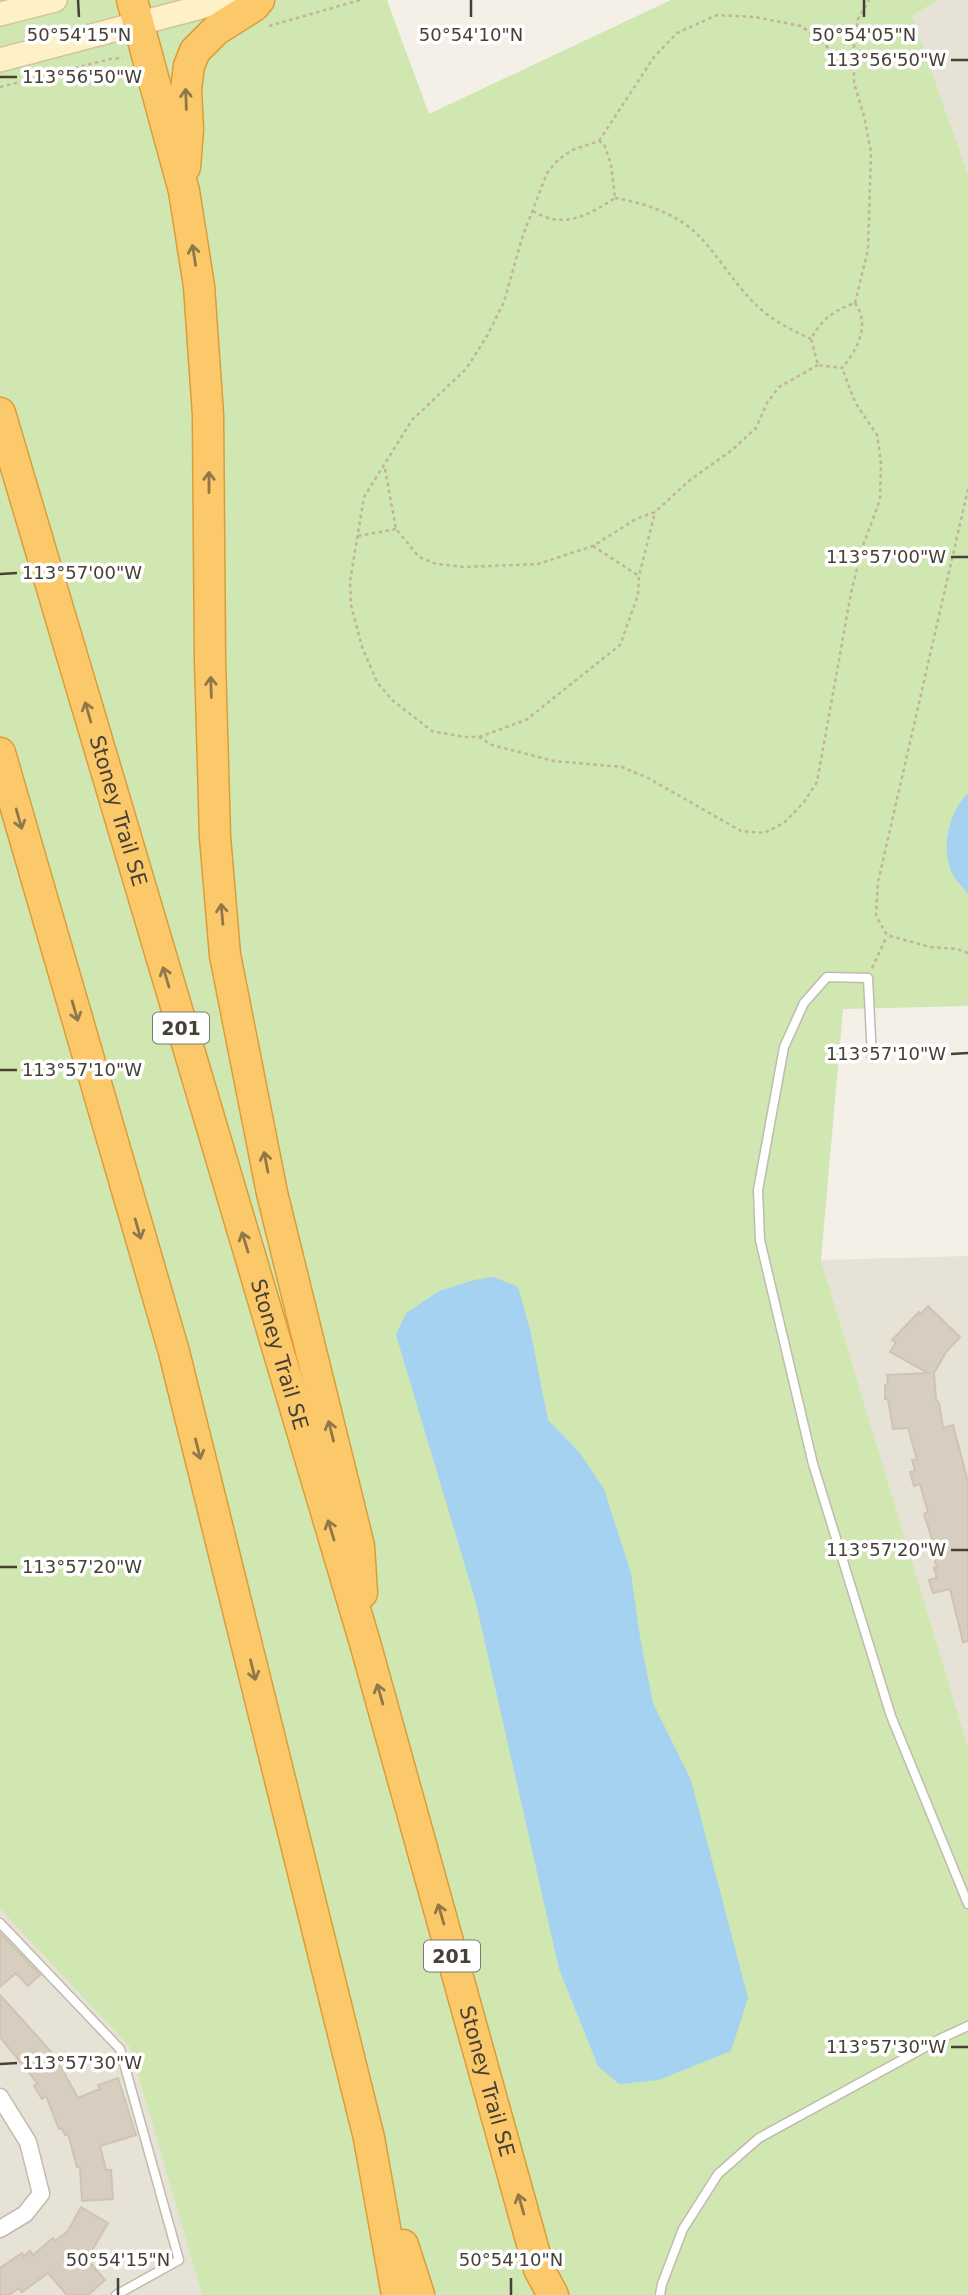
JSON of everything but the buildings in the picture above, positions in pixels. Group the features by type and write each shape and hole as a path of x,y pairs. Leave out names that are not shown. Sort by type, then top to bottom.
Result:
{"highway":[{"path":"184,191 188,130 186,89 189,66 195,51 209,37 254,6 259,14"},
{"path":"136,12 184,191 199,286 208,415 214,810 225,955 272,1193 359,1546 365,1643"},
{"name":"Stoney Trail SE","path":"0,413 365,1643 546,2286"},
{"path":"0,753 174,1352 369,2138 419,2295"},
{"path":"369,2138 397,2295"}],"main road":[{"path":"0,14 55,0"},
{"path":"0,60 136,12 228,0"}],"street":[{"path":"0,2097 29,2142 41,2194 26,2214 0,2229"}],"lane":[{"path":"872,1058 868,978 827,977 803,1003 785,1046 758,1190 760,1240 813,1464 887,1702 968,1904"},
{"path":"0,1923 120,2049 179,2260 116,2295"},
{"path":"660,2295 683,2230 718,2174 759,2138 968,2026"}],"path":[{"path":"259,14 360,0"},
{"path":"855,303 868,250 871,152 854,83 854,66 858,19 869,0"},
{"path":"655,512 639,576 638,595 620,645 526,720 479,737 464,737 432,730 392,701 377,682 362,647 351,605 351,581 364,497 412,420 466,369 487,336 504,302 522,238 547,173 558,160 572,150 599,141 620,113 654,57 677,33 717,15 755,17 801,26 845,63 854,66"},
{"path":"819,39 835,31 857,28"},
{"path":"0,87 110,59 128,58"},
{"path":"599,141 604,144 611,164 615,198"},
{"path":"533,211 557,220 574,218 590,215 615,198 653,207 687,226 701,238 727,272 767,314 811,339"},
{"path":"818,365 811,339 818,324 839,308 855,303"},
{"path":"842,368 856,352 862,332 862,312 855,303"},
{"path":"385,467 396,529 419,557 436,564 465,567 538,564 593,546 636,519 655,512 690,480 732,450 756,428 767,403 779,387 818,365 842,368"},
{"path":"479,737 492,745 554,761 622,767 648,778 741,831 764,833 784,823 804,802 817,782 851,593 862,548 880,500 881,463 877,435 855,402 842,368"},
{"path":"968,489 878,882 876,916 887,935 929,947 957,949 968,953"},
{"path":"358,536 396,529"},
{"path":"593,546 639,576"},
{"path":"868,978 887,935"}],"shaded area":[{"path":"938,0 968,0 968,174 912,16"},
{"path":"968,1256 968,1747 821,1260"},
{"path":"0,1909 130,2046 202,2295 0,2295"}],"green space":[{"path":"0,0 387,0 429,114 671,0 938,0 912,16 968,174 968,1006 843,1009 821,1260 968,1747 968,2295 202,2295 130,2047 0,1909"}],"water":[{"path":"968,793 968,894 952,874 947,840 956,810"},
{"path":"494,1277 518,1287 530,1329 548,1420 580,1453 604,1489 631,1573 653,1703 691,1780 748,1998 731,2051 659,2080 619,2084 598,2066 559,1969 475,1599 396,1335 406,1313 439,1291"}]}
